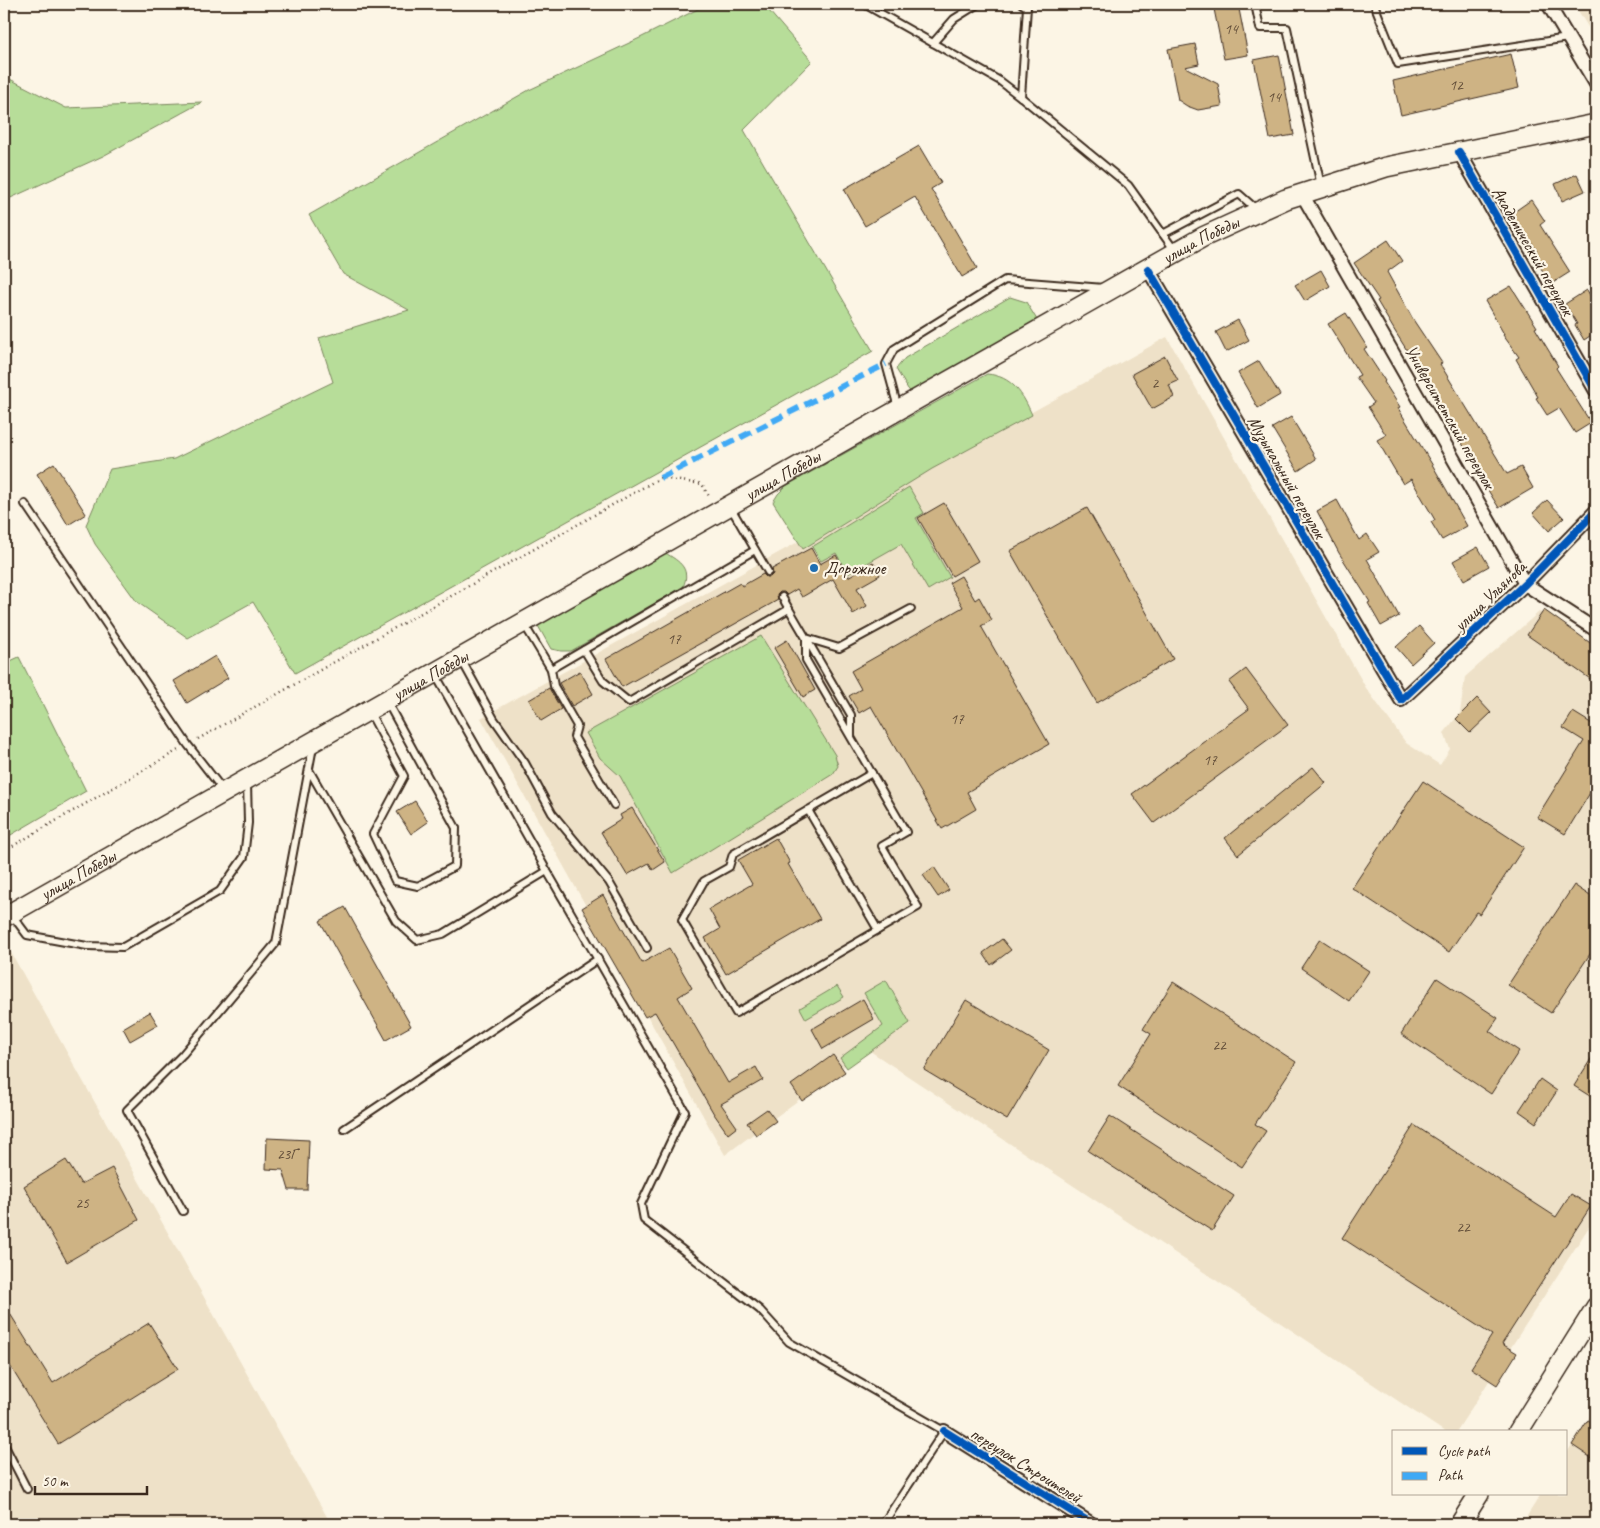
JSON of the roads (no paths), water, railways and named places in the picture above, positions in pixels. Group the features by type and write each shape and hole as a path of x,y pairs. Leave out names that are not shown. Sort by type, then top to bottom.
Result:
{"main road":[{"name":"улица Победы","path":"7,915 1204,237 1286,199 1386,167 1596,124"},
{"path":"1519,1430 1596,1307"},
{"path":"1460,1524 1478,1496"}],"street":[{"path":"1548,4 1596,84"},
{"name":"Академический переулок","path":"1458,152 1596,391"},
{"name":"Университетский переулок","path":"1302,194 1525,584 1596,630"},
{"name":"Музыкальный переулок","path":"1148,268 1401,700"},
{"name":"улица Ульянова","path":"1401,700 1525,584 1596,511"},
{"name":"переулок Строителей","path":"944,1431 1092,1524"}],"lane":[{"path":"864,4 1000,81 1021,97 1128,185 1176,252"},
{"path":"933,43 954,19 978,4"},
{"path":"1021,97 1027,7 1022,4"},
{"path":"1255,4 1260,28 1287,28 1321,187"},
{"path":"1374,4 1398,64 1569,38"},
{"path":"1163,234 1239,194 1258,212"},
{"path":"898,410 886,364 894,349 1005,280 1112,289"},
{"path":"25,504 188,745 224,792"},
{"path":"724,508 755,550 768,572"},
{"path":"551,669 755,550"},
{"path":"782,597 851,715 851,737"},
{"path":"584,650 603,682 629,702 789,609"},
{"path":"806,638 839,648 911,609"},
{"path":"524,622 551,669 554,686 577,726 574,737 614,806"},
{"path":"806,638 806,660 872,773 906,832 882,846 918,907 736,1012 682,920 704,881 729,867 732,854 872,773"},
{"path":"460,658 494,719 525,763 552,813 609,882 647,948"},
{"path":"434,673 685,1111 641,1204 644,1220 760,1310 789,1342 944,1431 883,1524"},
{"path":"369,710 404,776 373,834 395,880 418,886 455,866 456,828 386,700"},
{"path":"183,1211 127,1110 183,1054 276,944 314,740"},
{"path":"309,770 396,921 417,940 443,934 547,871"},
{"path":"7,915 27,935 87,946 123,946 220,891 244,858 248,823 247,779"},
{"path":"808,810 878,930"},
{"path":"344,1129 598,959"},
{"path":"4,1444 27,1489"}],"place":[{"name":"Дорожное","path":"814,568"}]}
